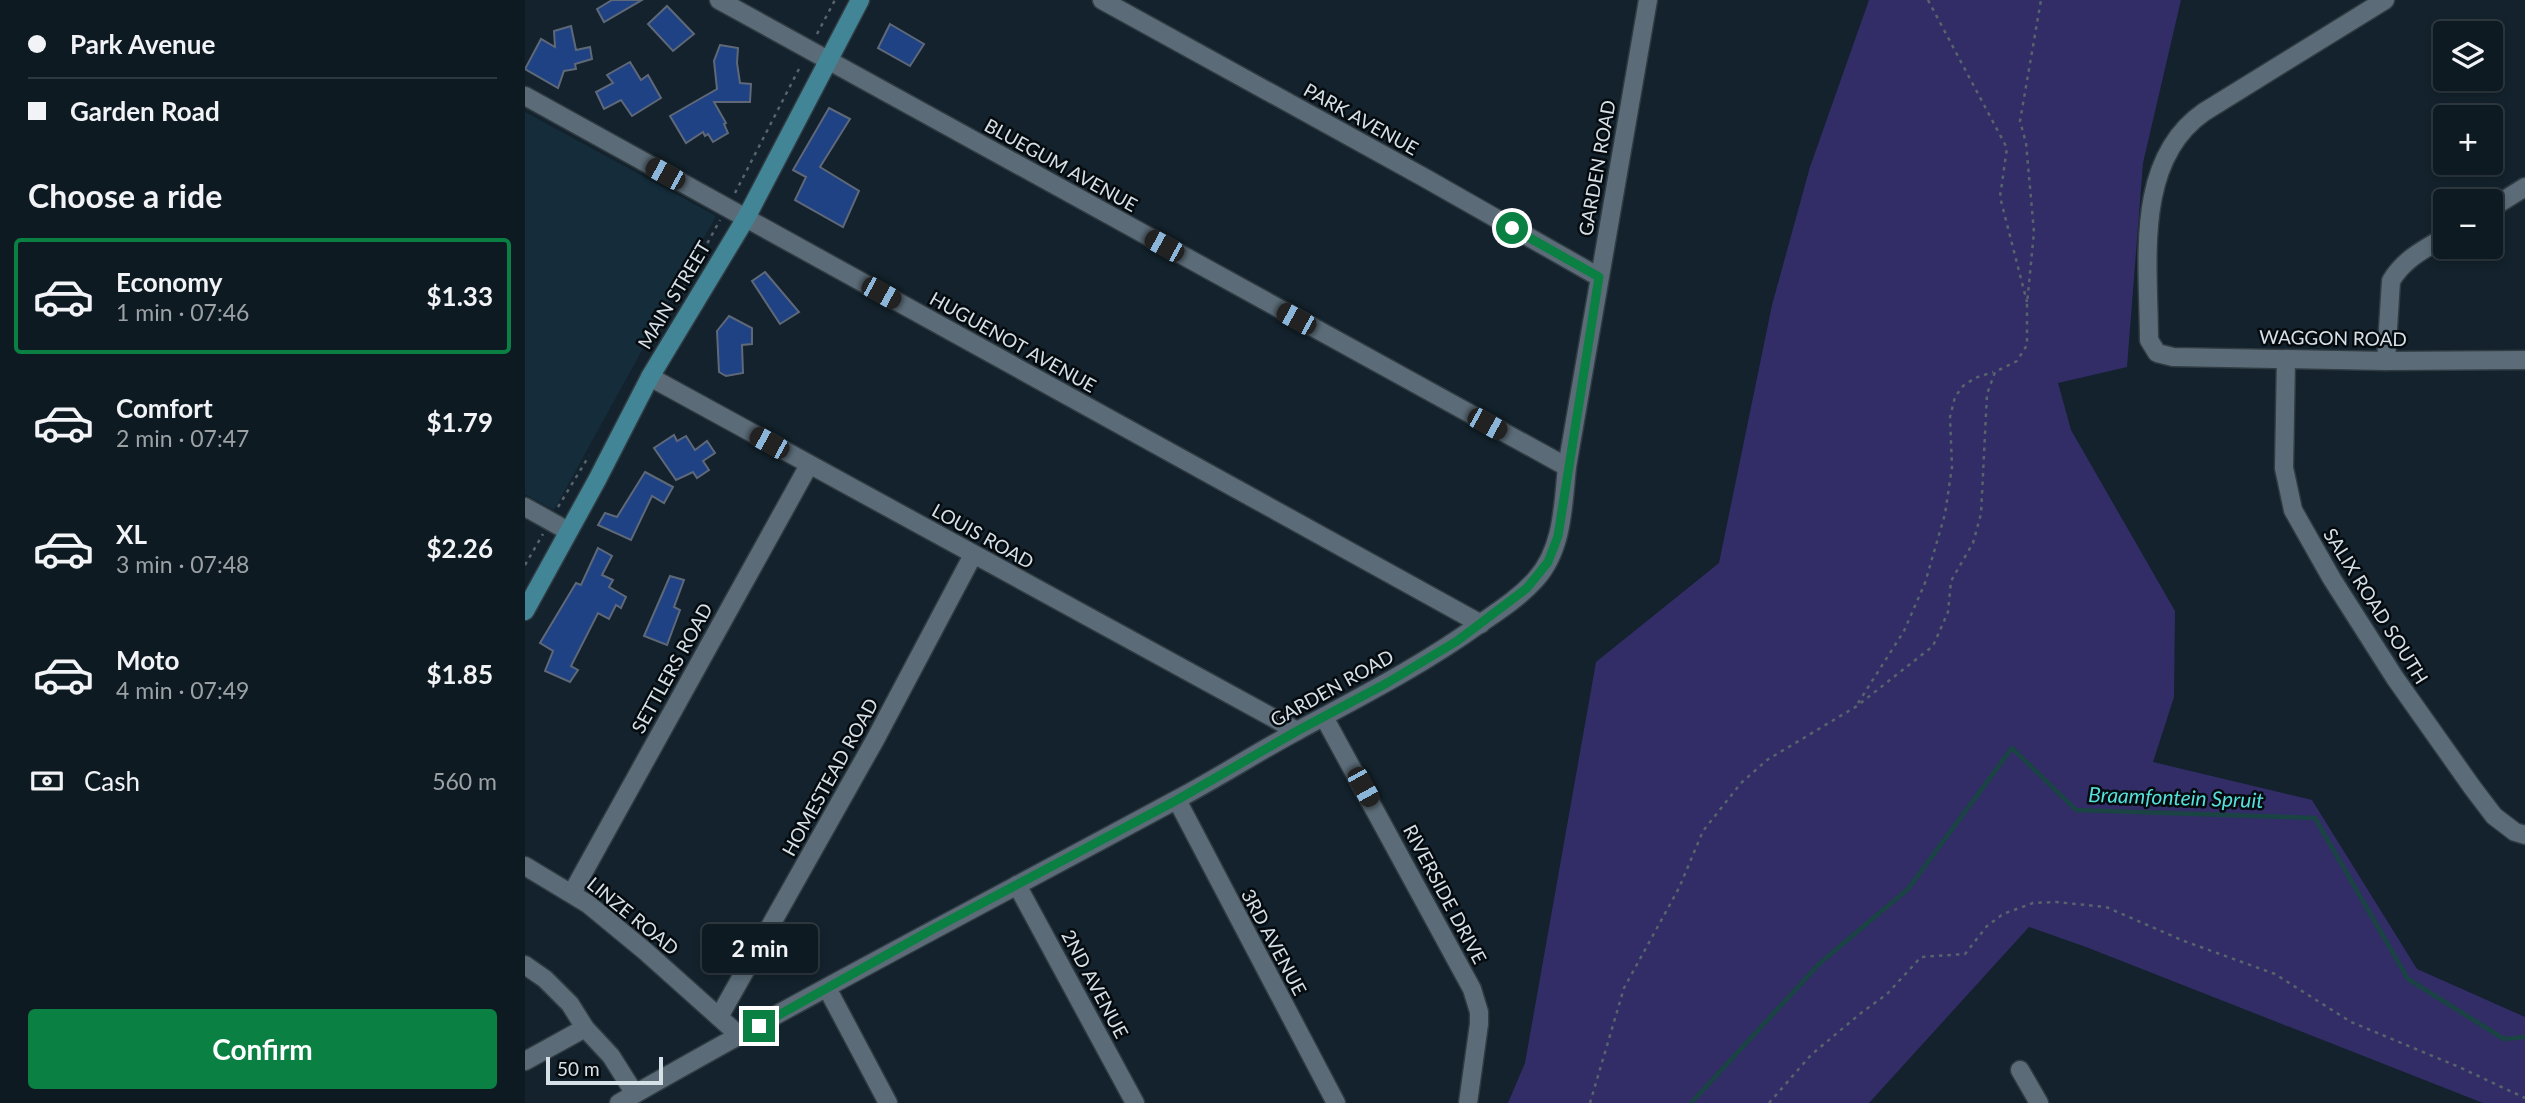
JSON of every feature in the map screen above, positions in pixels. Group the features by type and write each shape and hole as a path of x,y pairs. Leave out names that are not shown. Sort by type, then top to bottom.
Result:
{"street":[{"name":"BLUEGUM AVENUE","path":"719,0 1567,467"},
{"name":"MAIN STREET","path":"525,611 650,377 746,218 860,0"},
{"name":"PARK AVENUE","path":"1102,0 1599,277"},
{"name":"GARDEN ROAD","path":"627,1098 1177,800 1429,658 1481,624 1527,588 1548,562 1560,524 1567,467 1648,0"},
{"name":"WAGGON ROAD","path":"2385,0 2204,112 2179,133 2168,149 2152,205 2149,230 2149,340 2153,349 2164,356 2386,361 2525,360"},
{"name":"HUGUENOT AVENUE","path":"525,96 1481,624"},
{"path":"2503,201 2525,187"},
{"path":"2386,361 2388,292 2391,281 2396,271 2410,258 2433,244"},
{"name":"SALIX ROAD SOUTH","path":"2286,359 2284,468 2293,510 2332,579 2395,678 2472,787 2494,816 2515,832 2525,835"},
{"name":"LOUIS ROAD","path":"650,377 1297,731"},
{"name":"SETTLERS ROAD","path":"572,893 809,465"},
{"path":"525,507 569,531"},
{"name":"HOMESTEAD ROAD","path":"719,1017 868,753 973,555"},
{"name":"RIVERSIDE DRIVE","path":"1324,717 1472,989 1479,1024 1468,1103"},
{"name":"3RD AVENUE","path":"1177,800 1336,1103"},
{"name":"LINZE ROAD","path":"525,866 572,893 645,951 740,1036"},
{"name":"2ND AVENUE","path":"1017,885 1135,1103"},
{"path":"525,965 564,997 585,1028 611,1056 627,1098"},
{"path":"827,988 888,1103"},
{"path":"525,1061 585,1028"},
{"path":"2020,1070 2039,1103"}],"path":[{"path":"727,208 835,0"},
{"path":"1928,0 2007,148 2000,197 2027,304"},
{"path":"1857,706 1904,631 1925,583 1945,514 1952,467 1950,417 1955,397 1963,386 1975,378 1995,372 2017,360 2027,345 2027,304 2034,232 2026,143 2019,121 2041,0"},
{"path":"1590,1103 1624,988 1679,888 1703,831 1741,783 1767,760 1857,706 1933,646 1948,612 1951,581 1973,543 1981,514 1987,394 1995,372"},
{"path":"1769,1103 1811,1055 1887,994 1921,957 1965,954 1987,926 2004,914 2033,903 2056,902 2106,907 2184,941 2275,974 2351,1022 2525,1098"}],"shaded area":[{"path":"1869,0 2181,0 2143,163 2127,367 2058,383 2071,430 2175,611 2174,697 2153,762 2312,800 2417,969 2525,1017 2525,1103 2483,1103 2029,927 1869,1103 1508,1103 1525,1063 1596,662 1719,563 1772,305 1810,167"},
{"path":"525,112 716,216 554,510 525,494"}],"building":[{"path":"612,0 642,0 604,22 597,9"},
{"path":"667,6 694,34 673,51 648,24"},
{"path":"890,24 924,44 910,66 878,48"},
{"path":"571,26 576,50 590,47 592,59 575,64 576,69 564,71 558,88 525,69 541,39 555,47 554,31"},
{"path":"720,45 738,48 740,83 751,84 750,102 714,102 726,123 724,124 728,133 713,142 708,134 705,136 703,132 686,143 670,116 717,89 714,61"},
{"path":"630,62 641,80 648,75 661,98 632,116 621,100 604,109 596,92 613,83 607,75"},
{"path":"829,108 850,119 820,167 859,191 843,227 795,200 806,177 793,170"},
{"path":"765,272 799,312 780,324 752,281"},
{"path":"729,316 752,328 752,344 742,345 743,373 726,376 719,372 717,331"},
{"path":"674,435 677,441 686,436 695,450 707,441 715,453 703,461 709,470 697,478 693,472 676,480 654,448"},
{"path":"645,472 673,487 664,503 652,496 631,540 598,525 605,513 617,517"},
{"path":"598,548 612,556 602,575 613,580 609,587 626,597 621,608 616,605 609,619 598,613 571,666 578,670 570,682 545,671 553,651 540,643 576,583 581,585"},
{"path":"670,576 684,580 674,607 680,610 667,645 644,636"}],"waterway":[{"name":"Braamfontein Spruit","path":"1691,1103 1820,963 1908,889 2012,748 2076,810 2315,818 2408,979 2504,1039 2525,1037"}],"route":[{"path":"759,1026 1387,683 1457,641 1510,603 1539,576 1548,562 1558,536 1599,277 1512,228"}]}
